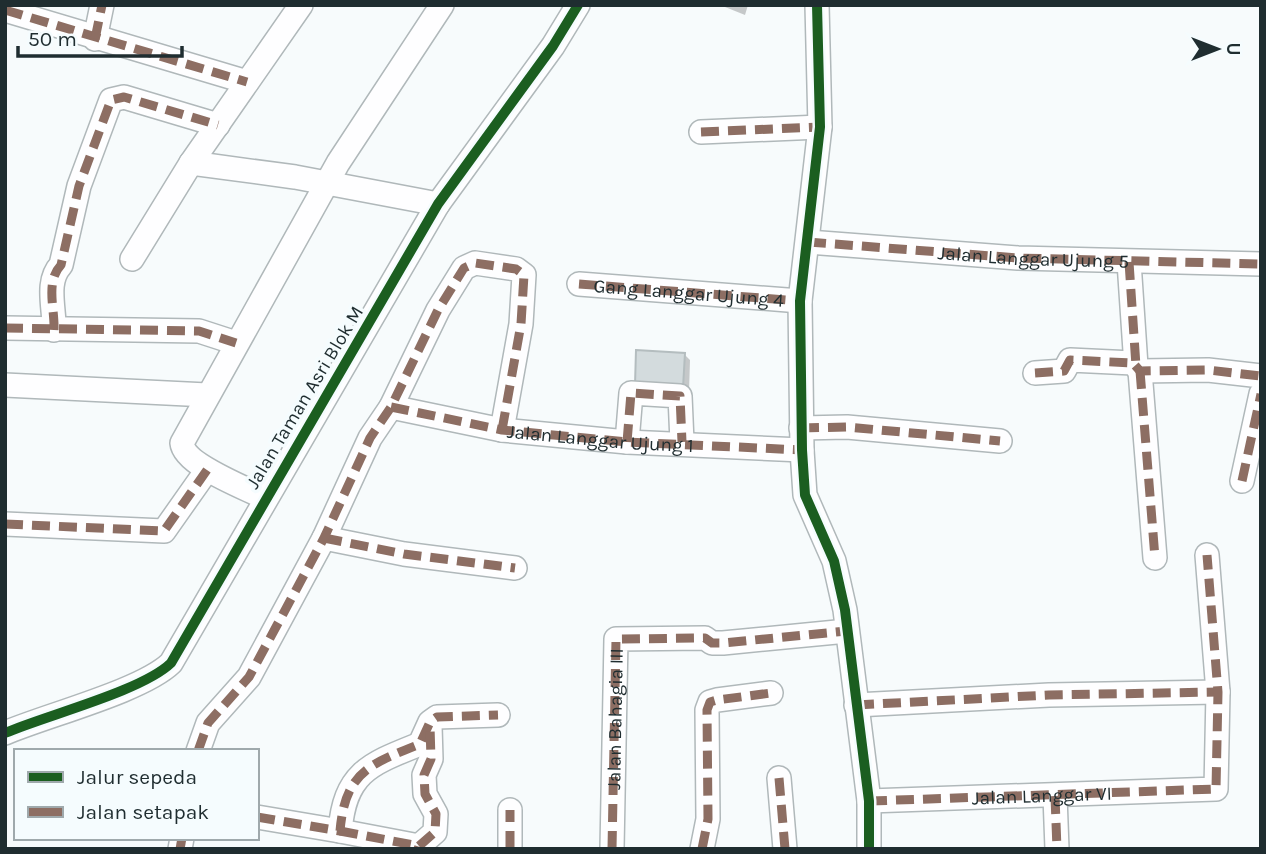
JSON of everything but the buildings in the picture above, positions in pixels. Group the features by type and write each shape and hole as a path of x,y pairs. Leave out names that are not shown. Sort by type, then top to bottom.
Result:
{"street":[{"path":"94,39 102,5"},
{"path":"132,259 191,163 301,5"},
{"path":"265,498 207,470 182,448 207,395 327,183 442,5"},
{"name":"Jalan Taman Asri Blok M","path":"8,727 160,674 179,651 265,498 439,204 553,46 578,5"},
{"path":"817,5 820,127 800,301 805,495 834,561 847,631 869,801 869,849"},
{"path":"5,10 94,39 247,82"},
{"path":"54,330 55,311 51,300 54,273 61,265 79,186 111,100 124,97 218,125"},
{"path":"701,132 820,127"},
{"path":"191,163 327,183 439,204"},
{"name":"Jalan Langgar Ujung 5","path":"808,242 1018,258 1261,264"},
{"path":"1129,262 1155,558"},
{"name":"Jalan Langgar Ujung 1","path":"391,407 439,310 469,264 516,269 524,275 522,324 502,430 626,442 682,442 802,439 847,427 1000,441"},
{"name":"Gang Langgar Ujung 4","path":"579,284 800,301"},
{"path":"5,328 199,331 236,343"},
{"path":"1035,373 1064,371 1070,360 1138,368 1208,370 1261,376"},
{"path":"5,385 207,395"},
{"path":"626,442 631,393 680,396 682,442"},
{"path":"1242,481 1261,394"},
{"path":"199,749 208,723 249,677 324,538 370,438 391,407 502,430"},
{"path":"5,524 164,531 207,470"},
{"path":"324,538 404,554 515,568"},
{"path":"856,705 1049,695 1218,692 1207,555"},
{"name":"Jalan Bahagia III","path":"612,849 614,644 621,636 705,638 712,643 723,643 847,631"},
{"name":"Jalan Langgar VI","path":"869,801 1216,789 1218,692"},
{"path":"702,849 708,819 707,710 710,702 771,693"},
{"path":"340,831 342,804 371,764 420,744 430,722 437,717 498,715"},
{"path":"259,817 419,847 435,832 436,814 425,794 424,775 431,759 430,722"},
{"path":"779,778 785,849"},
{"path":"1055,796 1057,849"},
{"path":"510,810 510,849"}],"marked path":[{"path":"95,39 102,5"},
{"path":"5,10 247,82"},
{"path":"54,330 53,279 61,265 79,186 111,100 124,97 218,125"},
{"path":"701,132 820,127"},
{"path":"808,242 1018,258 1261,264"},
{"path":"1129,262 1136,366"},
{"path":"199,749 208,723 249,677 324,538 370,438 391,407 438,310 464,268 475,263 516,269 524,275 521,324 502,430"},
{"path":"579,284 800,301"},
{"path":"5,328 199,331 236,343"},
{"path":"1035,373 1064,371 1070,360 1133,363 1140,371 1208,370 1261,376"},
{"path":"1140,371 1155,558"},
{"path":"627,442 631,393 680,396 682,442"},
{"path":"1242,481 1261,394"},
{"path":"391,407 502,430 627,442 802,450"},
{"path":"801,428 847,427 1000,441"},
{"path":"5,524 164,531 207,470"},
{"path":"324,538 404,554 515,568"},
{"path":"869,801 1216,789 1218,692 1207,555"},
{"path":"612,849 616,639 705,638 712,643 723,643 847,631"},
{"path":"856,705 1049,695 1218,692"},
{"path":"702,849 708,819 707,710 710,702 771,693"},
{"path":"259,817 340,831 343,811 354,783 374,765 420,744 430,722 437,717 498,715"},
{"path":"419,846 435,832 436,814 425,794 424,775 431,759 430,726"},
{"path":"779,778 785,849"},
{"path":"1055,796 1057,849"},
{"path":"510,810 510,849"},
{"path":"340,831 419,846 418,849"},
{"path":"180,849 182,840"}],"cycle path":[{"path":"5,733 117,693 171,663 438,204 553,46 578,5"},
{"path":"817,5 820,127 800,301 802,450 805,495 834,561 845,610 869,801 869,849"}]}
